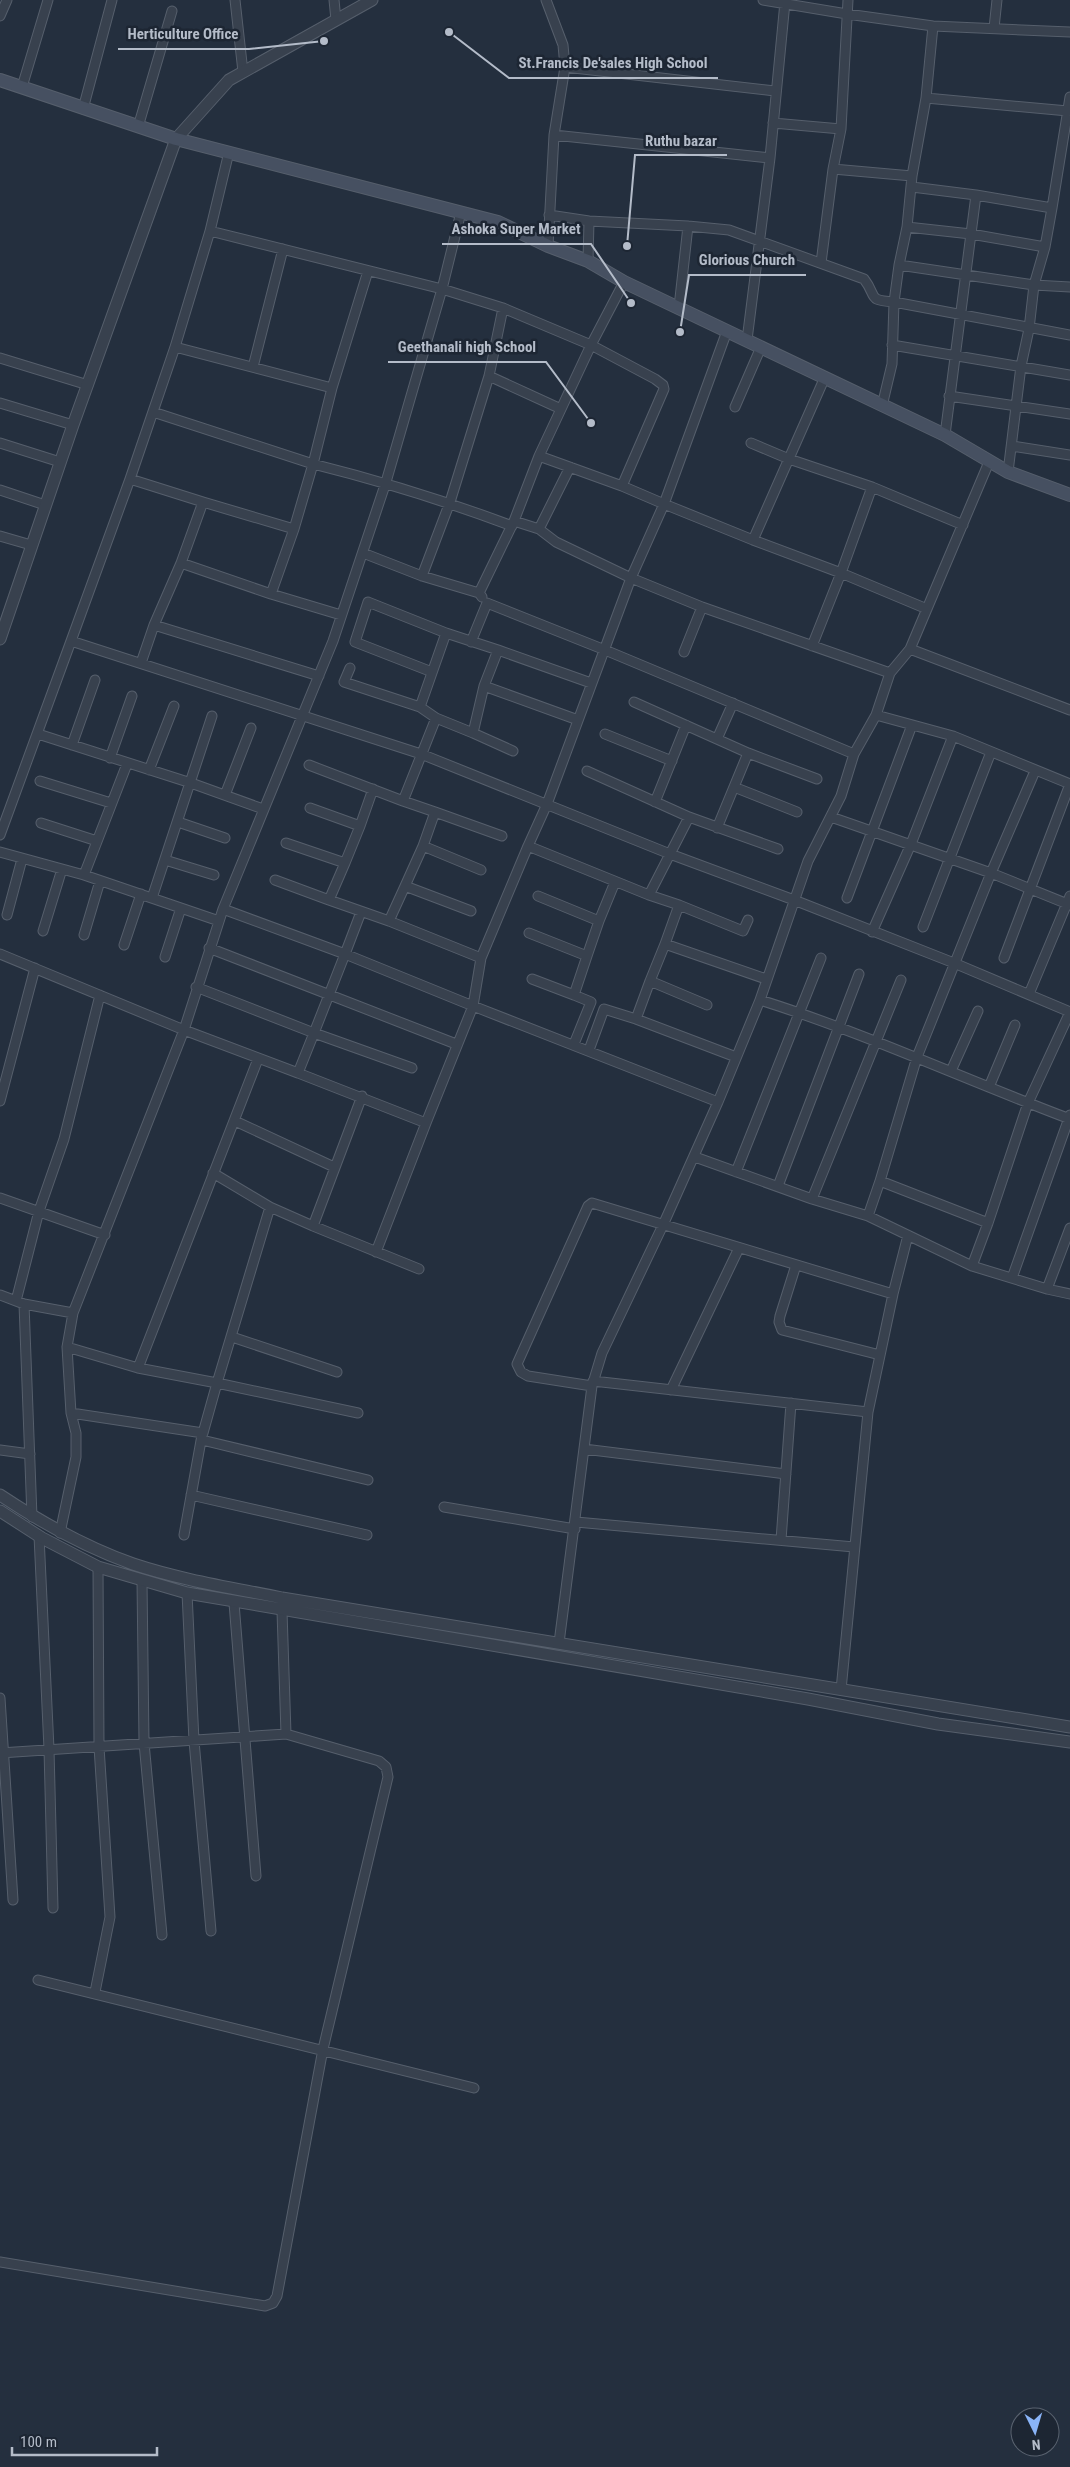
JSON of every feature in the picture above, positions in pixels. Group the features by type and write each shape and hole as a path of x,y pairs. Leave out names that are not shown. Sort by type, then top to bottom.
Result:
{"main road":[{"path":"0,80 176,139 498,222 548,246 588,261 624,282 945,435 988,462 1008,472 1070,495"}],"street":[{"path":"0,16 7,0"},
{"path":"22,87 48,0"},
{"path":"83,109 112,0"},
{"path":"235,0 243,72"},
{"path":"334,0 336,20"},
{"path":"0,639 73,425 176,139 229,80 372,0"},
{"path":"546,0 563,44 565,67 554,135 548,246"},
{"path":"763,0 933,26 1070,32"},
{"path":"821,263 833,169 841,129 848,0"},
{"path":"994,28 996,0"},
{"path":"747,340 761,240 785,2"},
{"path":"138,127 172,11"},
{"path":"882,406 892,364 894,302 907,226 912,176 926,98 933,26"},
{"path":"565,67 775,91"},
{"path":"1008,472 1021,366 1029,329 1034,285 1045,248 1070,97"},
{"path":"926,98 1068,112"},
{"path":"773,123 841,129"},
{"path":"554,135 770,158"},
{"path":"0,835 130,479 175,347 210,231 229,152"},
{"path":"833,169 912,176"},
{"path":"912,187 976,195 1052,208"},
{"path":"945,435 956,355 959,314 976,195"},
{"path":"60,1533 76,1457 76,1433 71,1413 67,1347 73,1313 184,1030 196,987 223,909 333,641 386,482 442,289 461,212"},
{"path":"550,215 589,221 729,230 864,278 875,300 1070,335"},
{"path":"588,261 589,221"},
{"path":"678,307 688,226"},
{"path":"907,226 971,234 1045,248"},
{"path":"210,231 442,289 503,308 591,345 655,379 664,387 622,486"},
{"path":"253,367 283,249"},
{"path":"899,265 1034,285 1070,287"},
{"path":"271,594 294,529 332,388 368,270"},
{"path":"479,593 513,524 539,456 591,345 624,282"},
{"path":"422,576 450,502 489,376 503,308"},
{"path":"376,1252 456,1044 473,1006 481,958 546,804 605,650 630,578 664,504 727,331"},
{"path":"892,345 1070,375"},
{"path":"175,347 332,388"},
{"path":"735,407 761,347"},
{"path":"0,358 88,385"},
{"path":"489,376 561,409"},
{"path":"753,540 824,377"},
{"path":"949,396 1070,414"},
{"path":"0,403 73,425"},
{"path":"153,412 313,464 386,482 513,524 539,529 556,542 630,578 702,607 890,673"},
{"path":"0,443 60,462"},
{"path":"751,443 789,459 872,487 964,525"},
{"path":"1012,446 1070,455"},
{"path":"539,456 622,486 753,540 841,573 927,610"},
{"path":"560,1643 593,1384 602,1353 695,1157 760,1000 808,861 841,796 854,754 876,715 890,673 910,649 964,525 988,462"},
{"path":"539,529 570,467"},
{"path":"130,479 294,529"},
{"path":"812,646 872,487"},
{"path":"0,490 45,505"},
{"path":"141,663 154,625 181,563 203,502"},
{"path":"0,536 31,546"},
{"path":"363,553 422,576 479,593 487,603 854,754"},
{"path":"181,563 271,594 341,615"},
{"path":"432,672 354,642 368,602 446,633 591,683"},
{"path":"471,642 487,603"},
{"path":"684,652 702,607"},
{"path":"154,625 319,676"},
{"path":"420,707 446,633"},
{"path":"70,641 421,754 670,854 954,963 1070,1012 1028,1104 972,1266"},
{"path":"910,649 1070,710"},
{"path":"473,733 484,686 498,650"},
{"path":"350,668 344,682 420,707 436,718 513,751"},
{"path":"72,745 95,680"},
{"path":"484,686 578,720"},
{"path":"110,758 132,696"},
{"path":"634,702 748,753 818,779"},
{"path":"717,739 733,703"},
{"path":"149,770 174,706"},
{"path":"876,715 953,736 1034,771 1070,784 1004,958"},
{"path":"152,898 212,716"},
{"path":"403,801 436,718"},
{"path":"655,802 686,725"},
{"path":"847,898 912,725"},
{"path":"225,794 251,728"},
{"path":"38,734 225,794 263,809"},
{"path":"605,734 672,761"},
{"path":"872,932 911,844 953,736"},
{"path":"923,927 991,752"},
{"path":"717,828 748,753"},
{"path":"84,874 127,764"},
{"path":"309,765 502,836"},
{"path":"587,771 689,817 778,849"},
{"path":"868,1216 918,1057 954,963 1034,771"},
{"path":"40,781 111,803"},
{"path":"734,787 797,812"},
{"path":"329,900 360,826 373,789"},
{"path":"310,808 360,826"},
{"path":"389,921 423,846 436,812"},
{"path":"649,895 689,817"},
{"path":"831,817 1069,901 1029,994"},
{"path":"178,822 225,838"},
{"path":"41,823 97,841"},
{"path":"286,843 345,862"},
{"path":"423,846 481,870"},
{"path":"528,846 743,931 748,920"},
{"path":"0,852 84,874 219,921"},
{"path":"8,915 22,859"},
{"path":"165,860 214,875"},
{"path":"43,931 62,869"},
{"path":"84,935 100,880"},
{"path":"275,880 389,921 481,958"},
{"path":"574,995 599,921 615,882"},
{"path":"405,886 471,911"},
{"path":"124,945 140,894"},
{"path":"538,896 599,921"},
{"path":"636,1019 679,905"},
{"path":"166,957 182,908"},
{"path":"223,909 344,954 718,1102"},
{"path":"298,1074 361,912"},
{"path":"529,933 587,956"},
{"path":"665,944 766,979"},
{"path":"209,948 456,1044"},
{"path":"0,954 184,1030 298,1074 362,1096 426,1123"},
{"path":"736,1172 821,958"},
{"path":"0,1101 35,968"},
{"path":"778,1186 860,974"},
{"path":"532,979 591,1002 574,1044"},
{"path":"812,1199 901,980"},
{"path":"650,981 707,1005"},
{"path":"196,987 314,1033 412,1068"},
{"path":"32,1517 30,1454 20,1303 39,1212 64,1139 100,995"},
{"path":"760,1000 918,1057 1028,1104 1070,1118 1012,1278"},
{"path":"589,1050 604,1009 636,1019 736,1057"},
{"path":"951,1072 978,1011"},
{"path":"989,1087 1015,1025"},
{"path":"138,1368 258,1059"},
{"path":"313,1226 362,1096"},
{"path":"235,1120 334,1167"},
{"path":"695,1157 812,1199 868,1216 972,1266 1047,1289 1070,1294"},
{"path":"214,1173 270,1207 418,1270"},
{"path":"880,1181 988,1223"},
{"path":"0,1198 105,1235"},
{"path":"868,1412 528,1376 521,1372 517,1360 590,1204 596,1203 892,1294"},
{"path":"184,1535 202,1436 270,1207"},
{"path":"1047,1289 1070,1228"},
{"path":"841,1690 868,1412 892,1294 908,1235"},
{"path":"671,1390 739,1248"},
{"path":"796,1265 780,1316 779,1322 782,1330 880,1355"},
{"path":"0,1295 20,1303 73,1313"},
{"path":"232,1337 337,1372"},
{"path":"67,1347 138,1368 358,1413"},
{"path":"781,1540 791,1403"},
{"path":"71,1413 202,1436 368,1480"},
{"path":"0,1450 30,1454"},
{"path":"584,1450 786,1474"},
{"path":"0,1495 60,1533 133,1564 166,1573 282,1598 1070,1727"},
{"path":"191,1495 367,1535"},
{"path":"444,1507 575,1526 781,1540 854,1547"},
{"path":"0,1511 39,1536 98,1567 187,1593 282,1611 808,1699 938,1724 1070,1742"},
{"path":"39,1536 49,1749 53,1908"},
{"path":"95,1992 110,1917 99,1746 98,1567"},
{"path":"142,1581 144,1743 162,1935"},
{"path":"187,1593 194,1741 211,1931"},
{"path":"234,1602 256,1876"},
{"path":"282,1611 286,1734"},
{"path":"0,1698 1,1753 13,1900"},
{"path":"0,2262 265,2306 273,2303 278,2286 323,2049 388,1772 386,1767 379,1761 286,1734 1,1753"},
{"path":"38,1980 95,1992 323,2049 360,2061 474,2088"}],"place":[{"name":"St.Francis De'sales High School","path":"449,32"},
{"name":"Herticulture Office","path":"324,41"},
{"name":"Ruthu bazar","path":"627,246"},
{"name":"Ashoka Super Market","path":"631,303"},
{"name":"Glorious Church","path":"680,332"},
{"name":"Geethanali high School","path":"591,423"}]}
